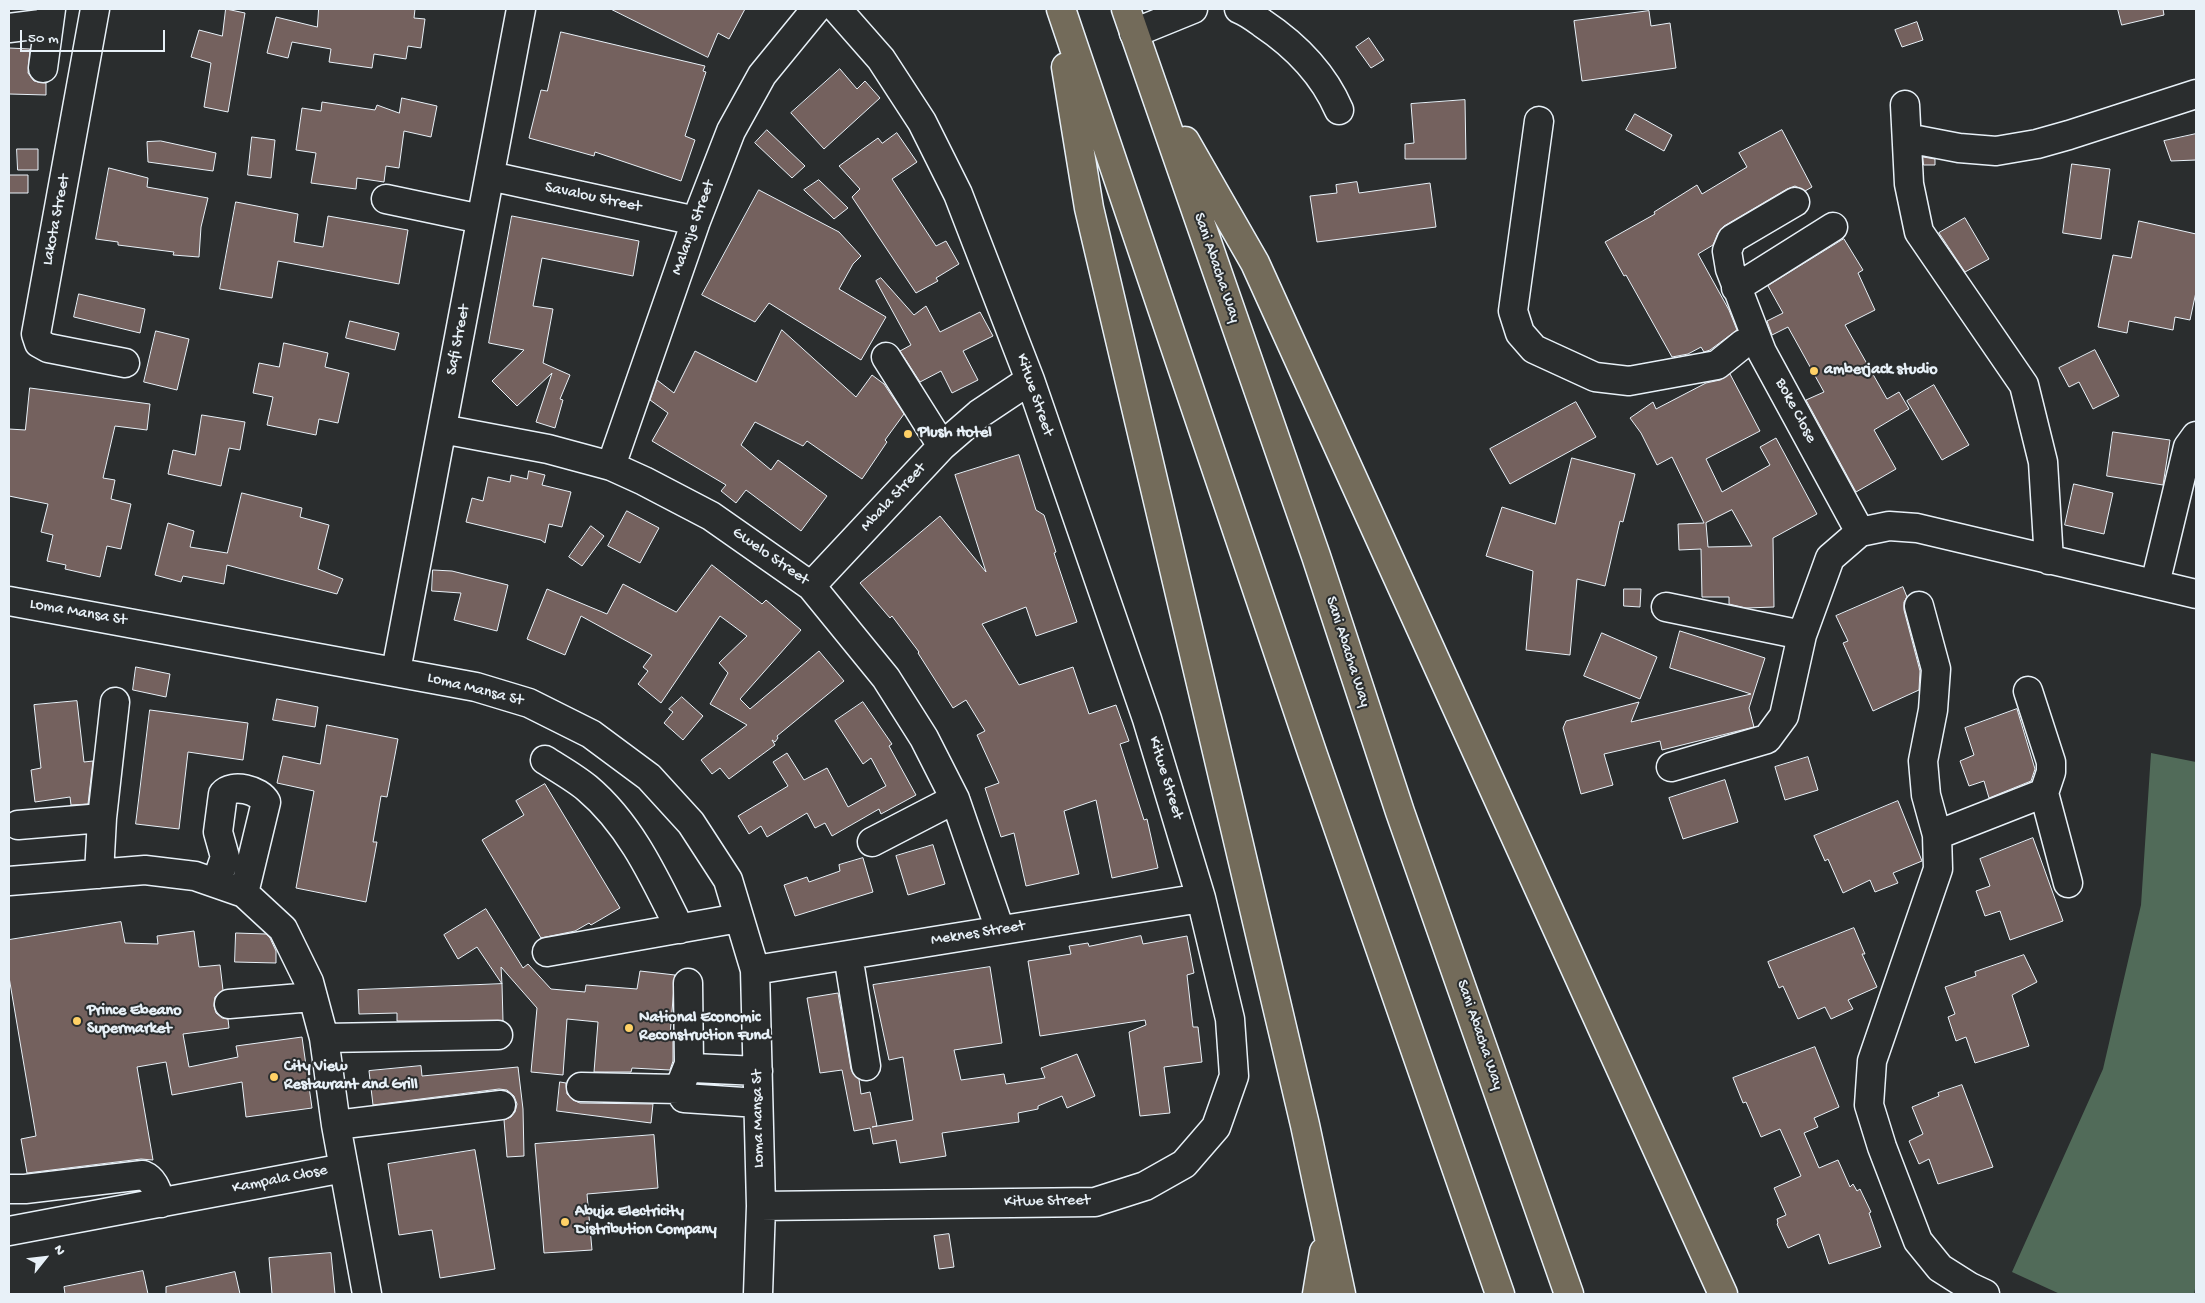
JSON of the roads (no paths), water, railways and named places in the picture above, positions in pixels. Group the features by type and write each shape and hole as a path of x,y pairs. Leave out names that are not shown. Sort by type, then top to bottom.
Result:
{"highway":[{"path":"1057,9 1089,208 1305,1125 1341,1294"},
{"path":"1061,9 1307,736 1500,1294"},
{"name":"Sani Abacha Way","path":"1130,21 1312,546 1400,812 1569,1294"},
{"path":"1152,83 1256,263 1723,1294"},
{"path":"1317,1294 1327,1233"}],"street":[{"name":"Lakota Street","path":"95,9 36,334 39,343 48,348 125,363"},
{"name":"Safi Street","path":"396,671 521,9"},
{"name":"Malanje Street","path":"611,466 696,221 731,131 762,75 816,9"},
{"name":"Kitwe Street","path":"761,1206 1095,1202 1145,1186 1184,1164 1216,1127 1234,1076 1230,1019 1201,898 1147,719 1030,380 958,194 922,122 881,59 837,9"},
{"path":"1130,21 1192,9"},
{"path":"1239,9 1280,34 1306,59 1331,92 1339,110"},
{"path":"9,28 50,16 43,68"},
{"path":"1907,138 1959,148 1996,151 2036,144 2069,135 2196,94"},
{"path":"1905,105 1909,184 1919,232 2024,385 2043,462 2049,560"},
{"path":"1539,121 1513,311 1520,333 1534,349 1595,378 1629,381 1717,365 1743,344 1757,340"},
{"name":"Savalou Street","path":"490,176 696,221"},
{"path":"386,199 481,219"},
{"name":"Boke Close","path":"1795,202 1732,239 1727,251 1730,269 1757,340 1860,532"},
{"path":"1736,288 1833,228"},
{"path":"886,357 942,446"},
{"name":"Mbala Street","path":"811,586 942,446 979,414 1030,380"},
{"name":"Gwelo Street","path":"442,429 548,449 611,466 711,516 811,586 886,678 924,738 955,799 1000,930"},
{"path":"2155,584 2188,447 2196,436"},
{"path":"1671,767 1768,739 1784,716 1802,635 1830,558 1860,532 1889,526 1917,528 2196,594"},
{"name":"Loma Mansa St","path":"9,601 476,687 529,704 591,734 649,777 691,823 728,880 756,970 761,1206 758,1294"},
{"path":"1919,606 1936,669 1933,710 1923,761 1926,796 1937,835 1938,869 1872,1061 1869,1105 1882,1147 1918,1241 1940,1268 1970,1288 1985,1294"},
{"path":"1666,607 1802,635"},
{"path":"2028,691 2051,762 2051,772 2044,793 2068,883"},
{"path":"99,874 102,818 115,702"},
{"path":"545,760 587,788 618,820 651,871 680,929"},
{"path":"216,883 225,857 218,832 223,794 229,788 257,793 266,802 244,893"},
{"path":"1937,835 2044,793"},
{"path":"872,842 955,799"},
{"path":"18,825 102,818"},
{"name":"Kampala Close","path":"9,881 145,870 195,876 244,893 282,928 309,982 324,1038 344,1168 9,1231"},
{"name":"Meknes Street","path":"756,970 1201,898"},
{"path":"547,952 739,918"},
{"path":"848,955 866,1066"},
{"path":"679,1089 689,1064 688,983"},
{"path":"229,1004 312,997"},
{"path":"324,1038 498,1035"},
{"path":"689,1064 692,1068 758,1071"},
{"path":"580,1087 679,1089"},
{"path":"679,1089 684,1098 758,1103"},
{"path":"336,1125 501,1105"},
{"path":"344,1168 366,1294"},
{"path":"9,1189 24,1189 143,1175 150,1178 161,1203"}],"place":[{"name":"amberjack studio","path":"1814,371"},
{"name":"Plush Hotel","path":"908,434"},
{"name":"Prince Ebeano Supermarket","path":"77,1021"},
{"name":"National Economic Reconstruction Fund","path":"629,1028"},
{"name":"City View Restaurant and Grill","path":"274,1077"},
{"name":"Abuja Electricity Distribution Company","path":"565,1222"}]}
